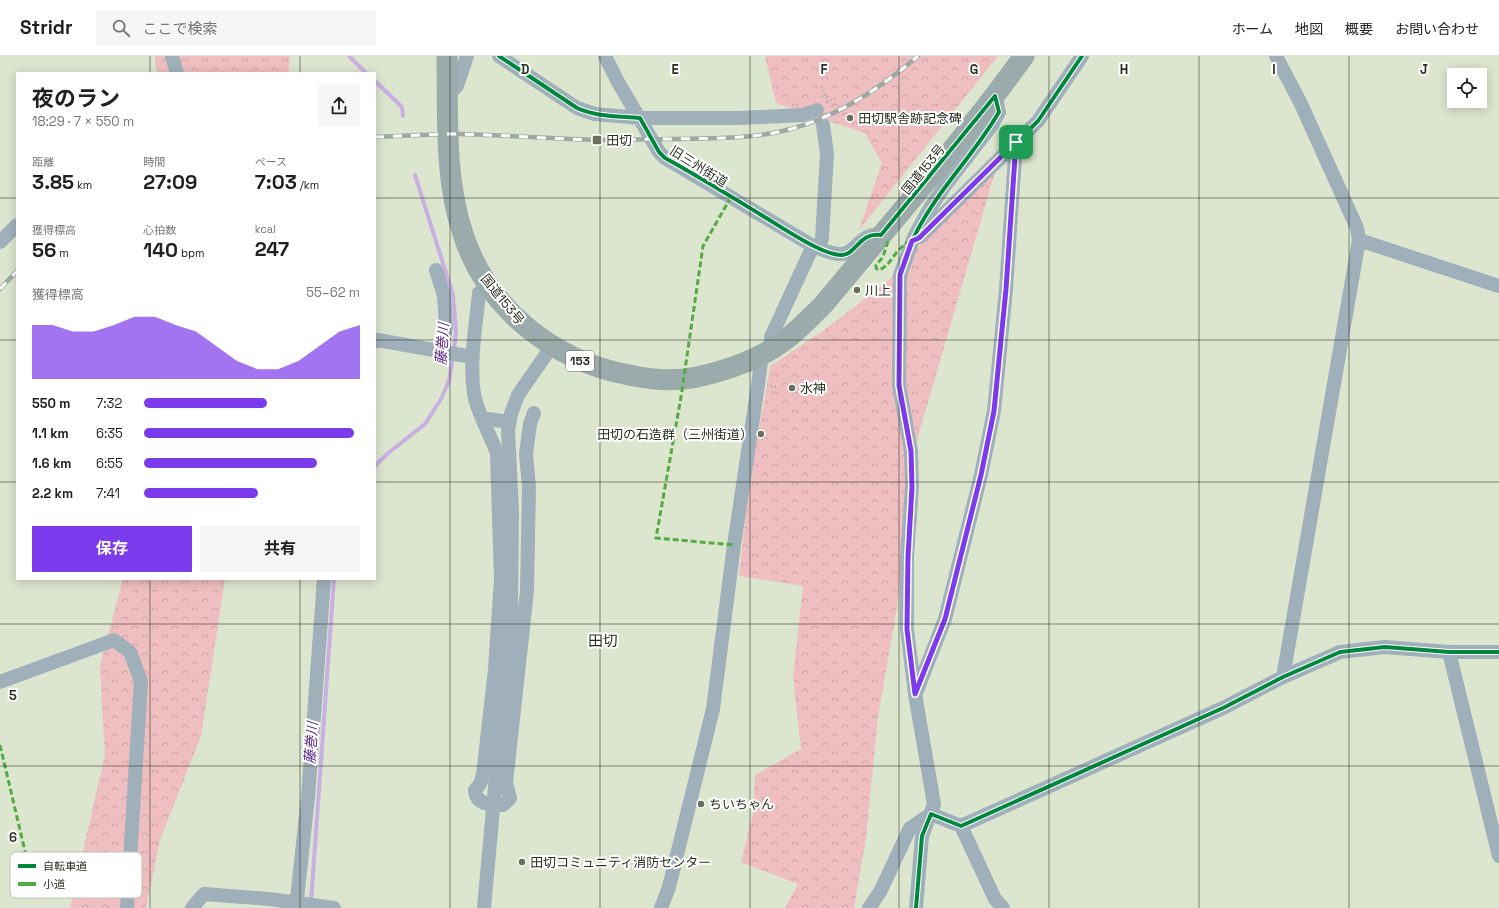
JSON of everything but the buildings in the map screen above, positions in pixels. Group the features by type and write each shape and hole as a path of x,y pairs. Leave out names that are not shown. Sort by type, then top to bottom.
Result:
{"highway":[{"name":"国道153号","path":"447,56 450,165 454,200 463,234 486,282 510,312 524,326 552,346 578,360 599,368 620,374 652,380 696,377 733,367 767,351 788,338 823,305 995,96 1024,56"}],"street":[{"path":"172,56 177,72"},
{"path":"448,95 457,86 467,56"},
{"path":"499,56 577,108 595,114 640,118 738,118 803,115 817,110"},
{"name":"旧三州街道","path":"605,56 618,82 659,152 665,158 816,247 842,255 850,251 863,239 869,236 881,235"},
{"path":"912,241 919,238 1038,121 1082,56"},
{"path":"1276,56 1301,104 1357,228 1359,240 1283,677"},
{"path":"916,908 922,836 934,804 915,694 907,629 908,557 912,487 911,451 899,385 900,275 912,241 930,208 944,187 992,125 999,112 995,96"},
{"path":"661,908 670,887 713,710 734,545 758,385 771,337 816,247 822,238 826,154 823,125"},
{"path":"915,694 945,619 981,475 994,411 1006,289 1016,142"},
{"path":"0,242 16,226"},
{"path":"1359,240 1499,286"},
{"path":"436,270 444,296 446,326 444,352"},
{"path":"479,293 467,357 474,395 497,454 501,579 494,669 483,775 480,784 475,790 476,795 484,804 493,805 503,805 510,798 506,783 527,591 529,487 526,454 529,420"},
{"path":"376,341 467,357"},
{"path":"484,908 511,610 512,511 508,430 511,414 518,395 552,346"},
{"path":"482,418 502,421"},
{"path":"296,906 308,796 324,580"},
{"path":"0,682 114,640 130,652 141,681 130,852"},
{"path":"961,826 1224,708 1283,677 1340,652 1384,647 1449,652 1499,652"},
{"path":"1449,652 1499,856"},
{"path":"930,814 961,826 995,899 1002,908"},
{"path":"869,908 880,892 910,828 930,814"},
{"path":"192,908 204,894 270,899 296,906 330,908"},
{"path":"127,908 128,898"}],"path":[{"path":"822,86 828,101"}],"green space":[{"path":"155,56 290,56 288,72 158,72 155,65"},
{"path":"765,56 998,56 859,230 882,163 865,133 776,103"},
{"path":"997,165 913,454 897,608 878,716 866,838 854,908 785,908 798,884 741,862 753,813 755,775 801,749 793,677 803,586 739,576 750,475 770,366 823,331 887,282"},
{"path":"123,580 225,580 201,736 160,840 146,908 70,908 72,898 142,898 142,852 83,852 105,755 100,665"}],"waterway":[{"name":"藤巻川","path":"349,56 365,72"},
{"name":"藤巻川","path":"376,82 402,107 403,116"},
{"name":"藤巻川","path":"415,175 453,295 456,332 454,350"},
{"name":"藤巻川","path":"376,465 387,454 425,424 441,399 449,381 453,357"},
{"name":"藤巻川","path":"311,902 334,580"}],"tunnel":[{"path":"502,421 522,423"}],"railway":[{"path":"376,137 459,134 607,140 745,137 776,133 825,117 842,109 874,90 918,56"},
{"path":"0,289 16,272"}],"marked path":[{"path":"731,197 703,246 681,397 656,538 734,545"},
{"path":"888,241 883,257 876,265 878,270 887,265 901,248 912,241"},
{"path":"0,745 25,852"}],"cycle path":[{"path":"499,56 577,108 600,115 640,118 659,152 665,158 802,240 824,251 842,255 847,254 868,237 881,235 995,96"},
{"path":"912,241 919,238 1038,121 1082,56"},
{"path":"913,239 932,206 978,144 999,112 995,96"},
{"path":"916,908 922,836 931,814 961,826 1223,708 1283,677 1340,652 1385,647 1449,652 1499,652"}],"place":[{"name":"田切駅舎跡記念碑","path":"850,118"},
{"name":"田切","path":"597,140"},
{"name":"川上","path":"857,290"},
{"name":"水神","path":"792,388"},
{"name":"田切の石造群（三州街道）","path":"761,434"},
{"name":"ちいちゃん","path":"701,804"},
{"name":"田切コミュニティ消防センター","path":"522,862"}],"district":[{"name":"田切","path":"603,641"}],"route":[{"path":"1016,142 1006,289 994,411 981,475 945,619 915,694 907,629 908,557 912,487 911,451 899,385 900,275 912,241 919,238 1016,142"}]}
